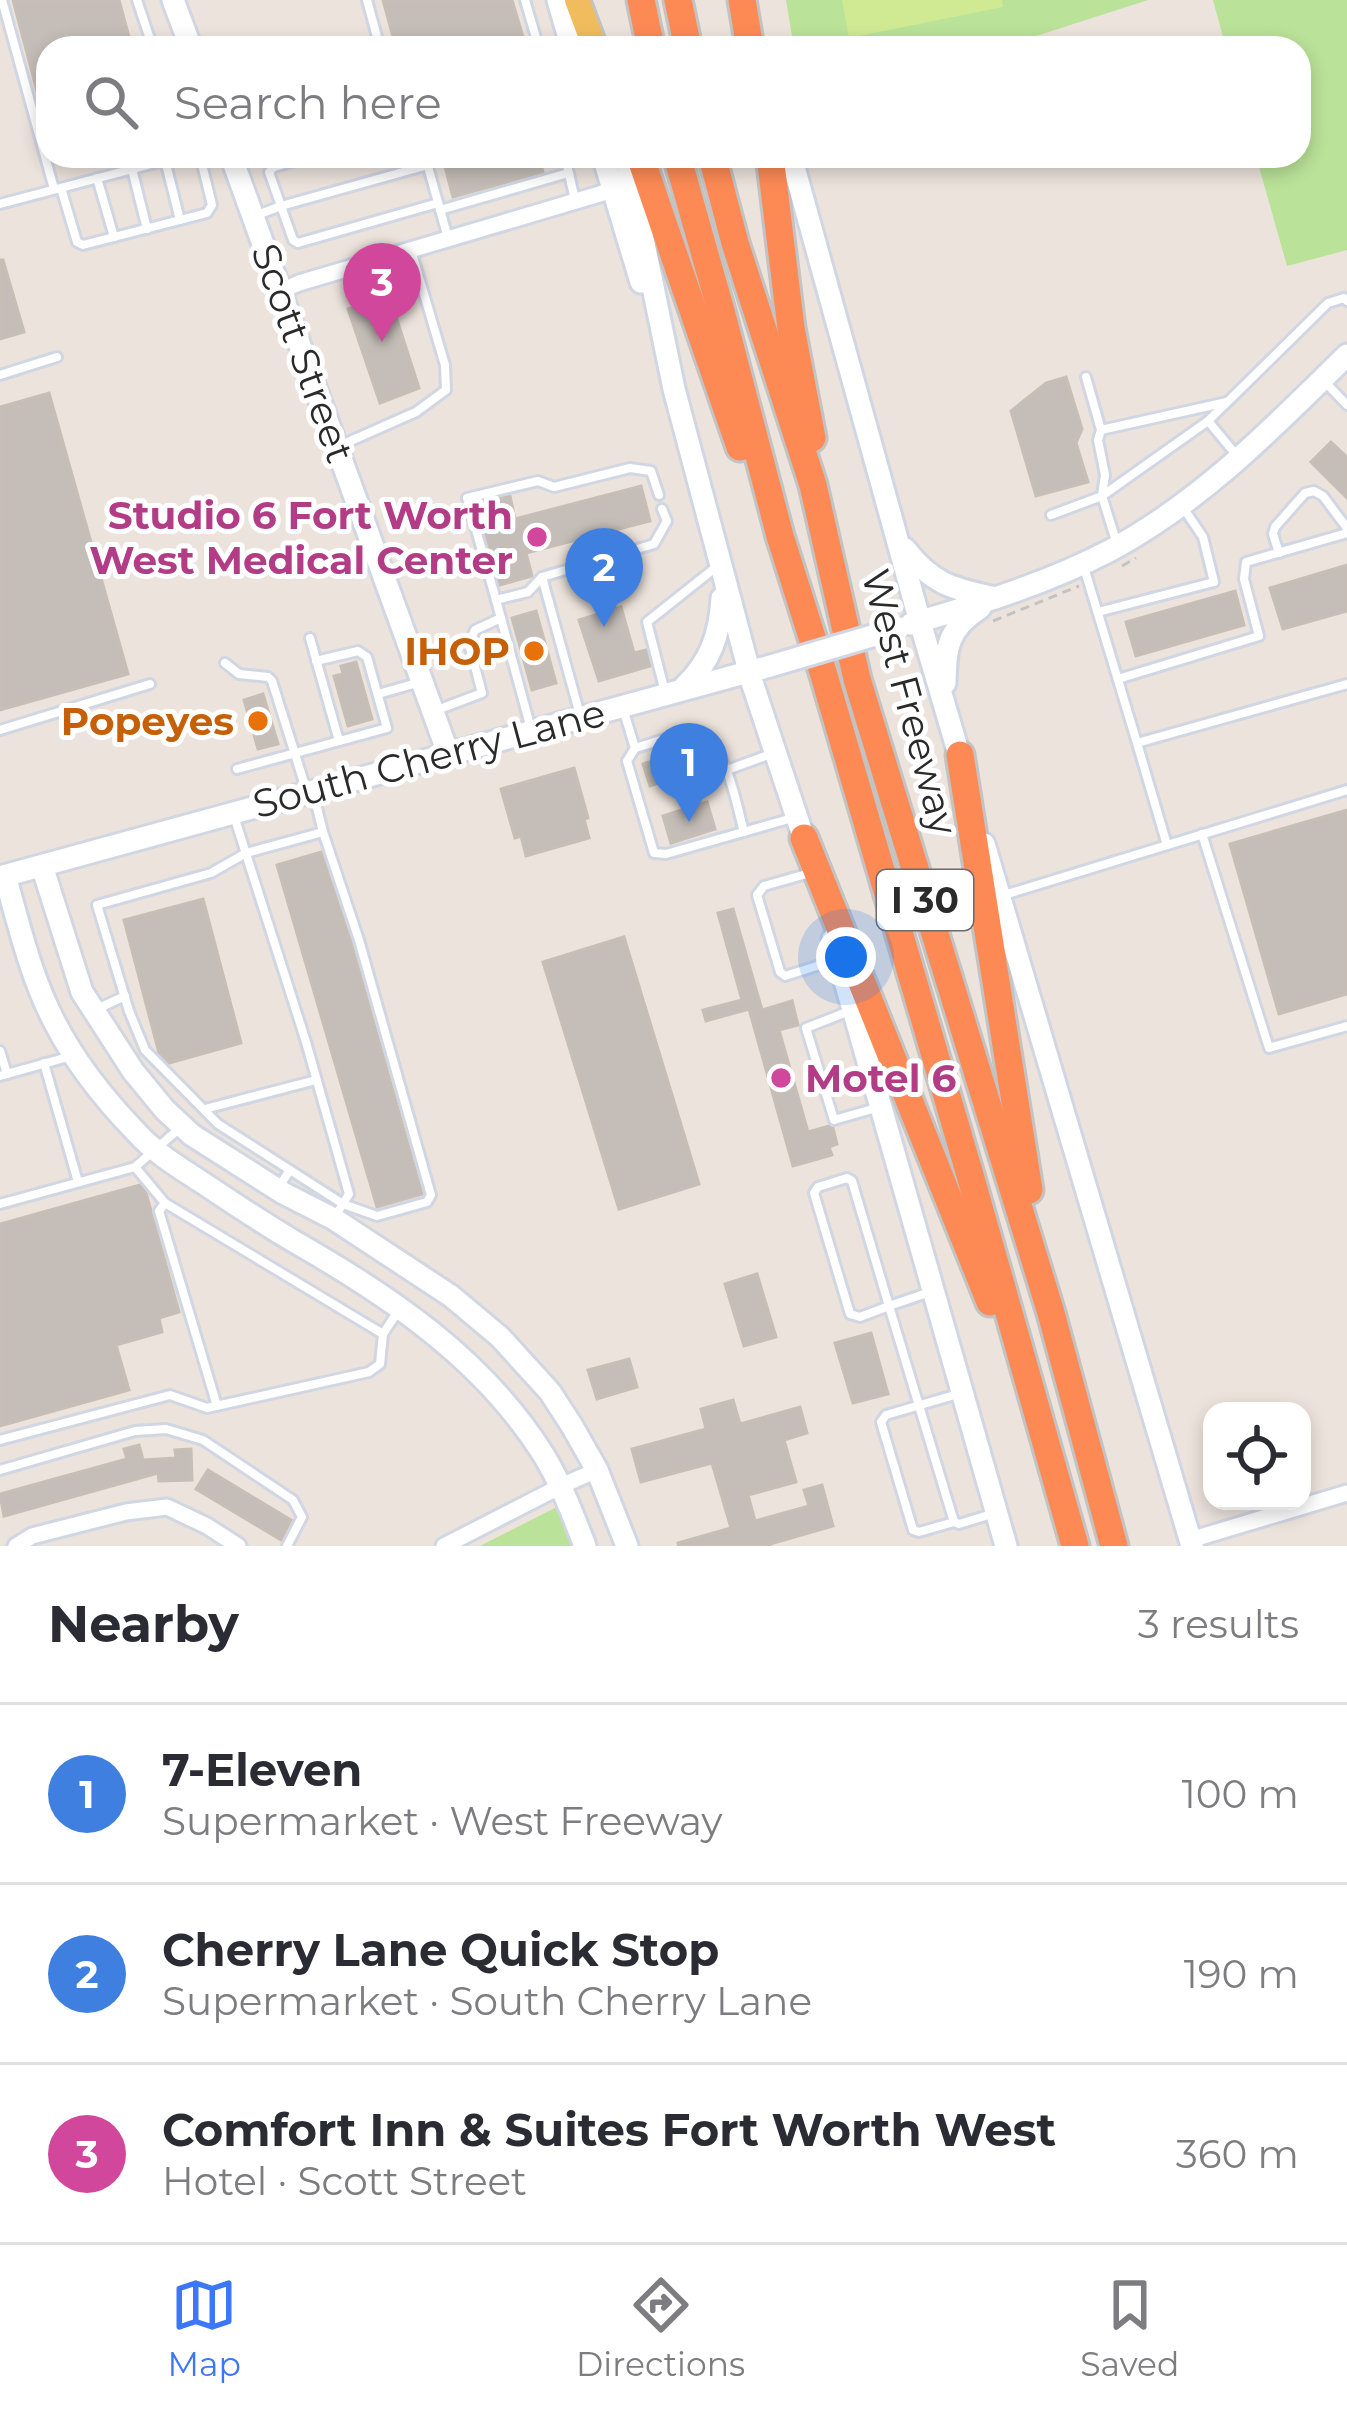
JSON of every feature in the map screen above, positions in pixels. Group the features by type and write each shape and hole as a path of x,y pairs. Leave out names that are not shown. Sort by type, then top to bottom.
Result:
{"highway":[{"path":"641,0 648,36"},
{"path":"678,0 686,36"},
{"path":"743,0 751,36"},
{"path":"644,168 758,504 780,536"},
{"name":"West Freeway","path":"680,168 780,536 1075,1546"},
{"name":"West Freeway","path":"715,168 813,484 857,679 1052,1312 1114,1546"},
{"path":"771,168 791,328 812,431 813,484"},
{"path":"960,755 1013,1098 1052,1312"},
{"path":"801,827 844,957 932,1152 1047,1448"}],"main road":[{"path":"578,0 591,36"}],"street":[{"path":"173,0 186,36"},
{"path":"558,0 568,36"},
{"name":"Scott Street","path":"235,168 448,753"},
{"path":"607,168 801,827"},
{"path":"628,168 674,389"},
{"name":"West Freeway","path":"794,168 898,540 909,625 943,699 1191,1543"},
{"path":"281,291 613,190"},
{"name":"South Cherry Lane","path":"3,876 758,669 1082,574 1239,459 1347,355"},
{"path":"898,540 937,582 996,598"},
{"path":"674,692 699,674 711,653 721,624 722,572"},
{"path":"943,699 947,643 967,616 996,598"},
{"path":"42,866 70,960 92,1011 133,1072 181,1127 338,1212 500,1337 550,1392 597,1470 627,1546"},
{"path":"3,876 42,995 74,1055 124,1119 156,1150 264,1224 370,1285 426,1325 472,1367 543,1453 585,1546"},
{"path":"844,957 853,1010 1006,1546"},
{"path":"444,1546 597,1470"},
{"path":"1191,1543 1347,1493"},
{"path":"16,1546 32,1535 126,1512 167,1508 238,1546"}],"lane":[{"path":"2,0 36,114"},
{"path":"137,0 149,36"},
{"path":"367,0 377,36"},
{"path":"525,0 536,36"},
{"path":"52,168 80,244 207,213 212,205 203,168"},
{"path":"0,204 136,168"},
{"path":"174,168 180,220"},
{"path":"273,168 269,172 298,243 568,173"},
{"path":"253,216 401,168"},
{"path":"428,168 448,239"},
{"path":"567,168 575,202"},
{"path":"132,169 147,229"},
{"path":"97,178 114,237"},
{"path":"337,446 416,412 446,390 445,365 411,250"},
{"path":"1051,515 1102,496 1208,421 1328,303 1344,298 1347,302"},
{"path":"0,376 57,357"},
{"path":"1086,377 1101,430 1102,496 1118,545"},
{"path":"1322,380 1347,405"},
{"path":"1101,430 1228,401"},
{"path":"1208,421 1239,459"},
{"path":"531,730 467,498 538,481 554,487 630,468 652,471 659,496"},
{"path":"1118,679 1259,636 1244,579 1246,562 1279,553 1347,531 1323,496 1305,493 1275,527 1279,553"},
{"path":"1098,612 1214,582 1203,537 1181,505"},
{"path":"496,600 528,592 542,577 654,544 667,521 662,508"},
{"path":"674,692 647,622 722,572"},
{"path":"1082,574 1098,612 1167,845"},
{"path":"542,577 581,716"},
{"path":"433,712 482,693 469,644 475,630 501,618"},
{"path":"310,638 339,741"},
{"path":"237,769 386,728 363,653 316,661"},
{"path":"226,663 239,674 268,676 272,681 359,940 431,1195 427,1202 376,1216 338,1212 349,1194 233,813"},
{"path":"378,694 422,681"},
{"path":"1137,743 1347,684"},
{"path":"0,730 150,685"},
{"path":"622,705 635,748"},
{"path":"744,832 727,770 715,747 696,734 687,734 635,748 627,761 654,854 744,832 801,827"},
{"path":"727,770 776,752"},
{"path":"999,896 1347,790"},
{"path":"283,1180 218,1124 145,1050 97,905 211,873 246,854 323,832"},
{"path":"1202,834 1269,1048 1347,1026"},
{"path":"815,871 764,886 758,895 780,972 785,976 844,957"},
{"path":"92,1011 125,996"},
{"path":"853,1010 806,1028 834,1120 880,1107"},
{"path":"0,1052 3,1075 74,1055"},
{"path":"44,1063 78,1182"},
{"path":"203,1109 316,1081"},
{"path":"0,1204 135,1167 181,1127"},
{"path":"135,1167 165,1204 383,1334"},
{"path":"933,1292 889,1306 860,1317 850,1314 814,1193 818,1187 847,1178 852,1181 889,1306 954,1522"},
{"path":"165,1204 159,1211 217,1406"},
{"path":"0,1441 170,1396 207,1408 370,1372 380,1364 383,1334 400,1307"},
{"path":"962,1393 886,1414 881,1422 913,1530 996,1513"},
{"path":"0,1471 135,1431 166,1429 203,1440 293,1500 302,1517 287,1546"}],"path":[{"path":"988,623 1082,574"}],"green space":[{"path":"786,0 1148,0 1036,36 792,36"},
{"path":"842,0 1002,0 1003,7 849,36"},
{"path":"1213,0 1347,0 1347,250 1287,266 1259,168 1311,168 1311,36 1223,36"},
{"path":"557,1507 571,1546 480,1546"}],"building":[{"path":"13,0 119,0 129,36 36,36 36,88"},
{"path":"383,0 512,0 523,36 393,36"},
{"path":"445,168 542,168 543,172 453,197"},
{"path":"0,260 24,332 0,339"},
{"path":"389,295 419,388 380,403 348,309"},
{"path":"1066,377 1082,429 1076,443 1088,482 1036,496 1011,411 1046,383"},
{"path":"49,393 128,674 0,710 0,407"},
{"path":"1331,442 1347,457 1347,498 1311,462"},
{"name":"Studio 6 Fort Worth West Medical Center","path":"641,486 650,521 526,553 532,576 500,585 477,504 510,496 515,519"},
{"path":"1347,565 1347,611 1283,629 1270,588"},
{"path":"1235,591 1244,625 1136,656 1126,622"},
{"path":"621,607 634,653 646,650 650,666 599,681 579,620"},
{"name":"IHOP","path":"536,611 556,683 532,690 512,618"},
{"path":"356,662 372,719 348,726 334,676 343,674 341,666"},
{"path":"263,694 278,744 258,749 244,700"},
{"path":"698,746 705,769 650,786 643,764"},
{"path":"574,768 589,838 526,856 521,836 515,838 501,789"},
{"path":"707,802 715,829 671,843 663,816"},
{"path":"1347,810 1347,994 1279,1014 1230,844"},
{"path":"321,852 422,1194 377,1207 277,865"},
{"path":"203,899 241,1043 169,1063 159,1053 124,920"},
{"name":"Motel 6","path":"733,909 762,1010 792,1001 798,1025 779,1030 808,1132 833,1128 837,1144 829,1147 832,1155 793,1166 749,1009 706,1021 703,1010 742,1000 718,913"},
{"path":"624,937 699,1184 619,1209 543,962"},
{"path":"140,1185 179,1312 159,1318 162,1332 116,1345 129,1390 0,1426 0,1224"},
{"path":"757,1274 776,1337 744,1346 725,1284"},
{"path":"871,1333 888,1394 853,1403 835,1343"},
{"path":"629,1359 637,1387 597,1399 588,1370"},
{"path":"733,1400 740,1424 800,1407 807,1433 784,1440 796,1482 748,1495 755,1521 809,1506 804,1490 822,1485 833,1526 770,1546 679,1546 731,1528 712,1463 641,1482 632,1449 706,1429 701,1409"},
{"path":"139,1445 143,1460 176,1458 175,1450 191,1449 192,1480 159,1481 158,1473 4,1516 0,1494 127,1459 124,1449"},
{"path":"208,1470 291,1520 281,1540 196,1489"}],"place":[{"name":"Comfort Inn & Suites Fort Worth West","path":"382,342"},
{"name":"Studio 6 Fort Worth West Medical Center","path":"537,537"},
{"name":"Cherry Lane Quick Stop","path":"604,627"},
{"name":"IHOP","path":"534,651"},
{"name":"Popeyes","path":"258,721"},
{"name":"7-Eleven","path":"689,822"},
{"name":"Motel 6","path":"781,1078"}]}
